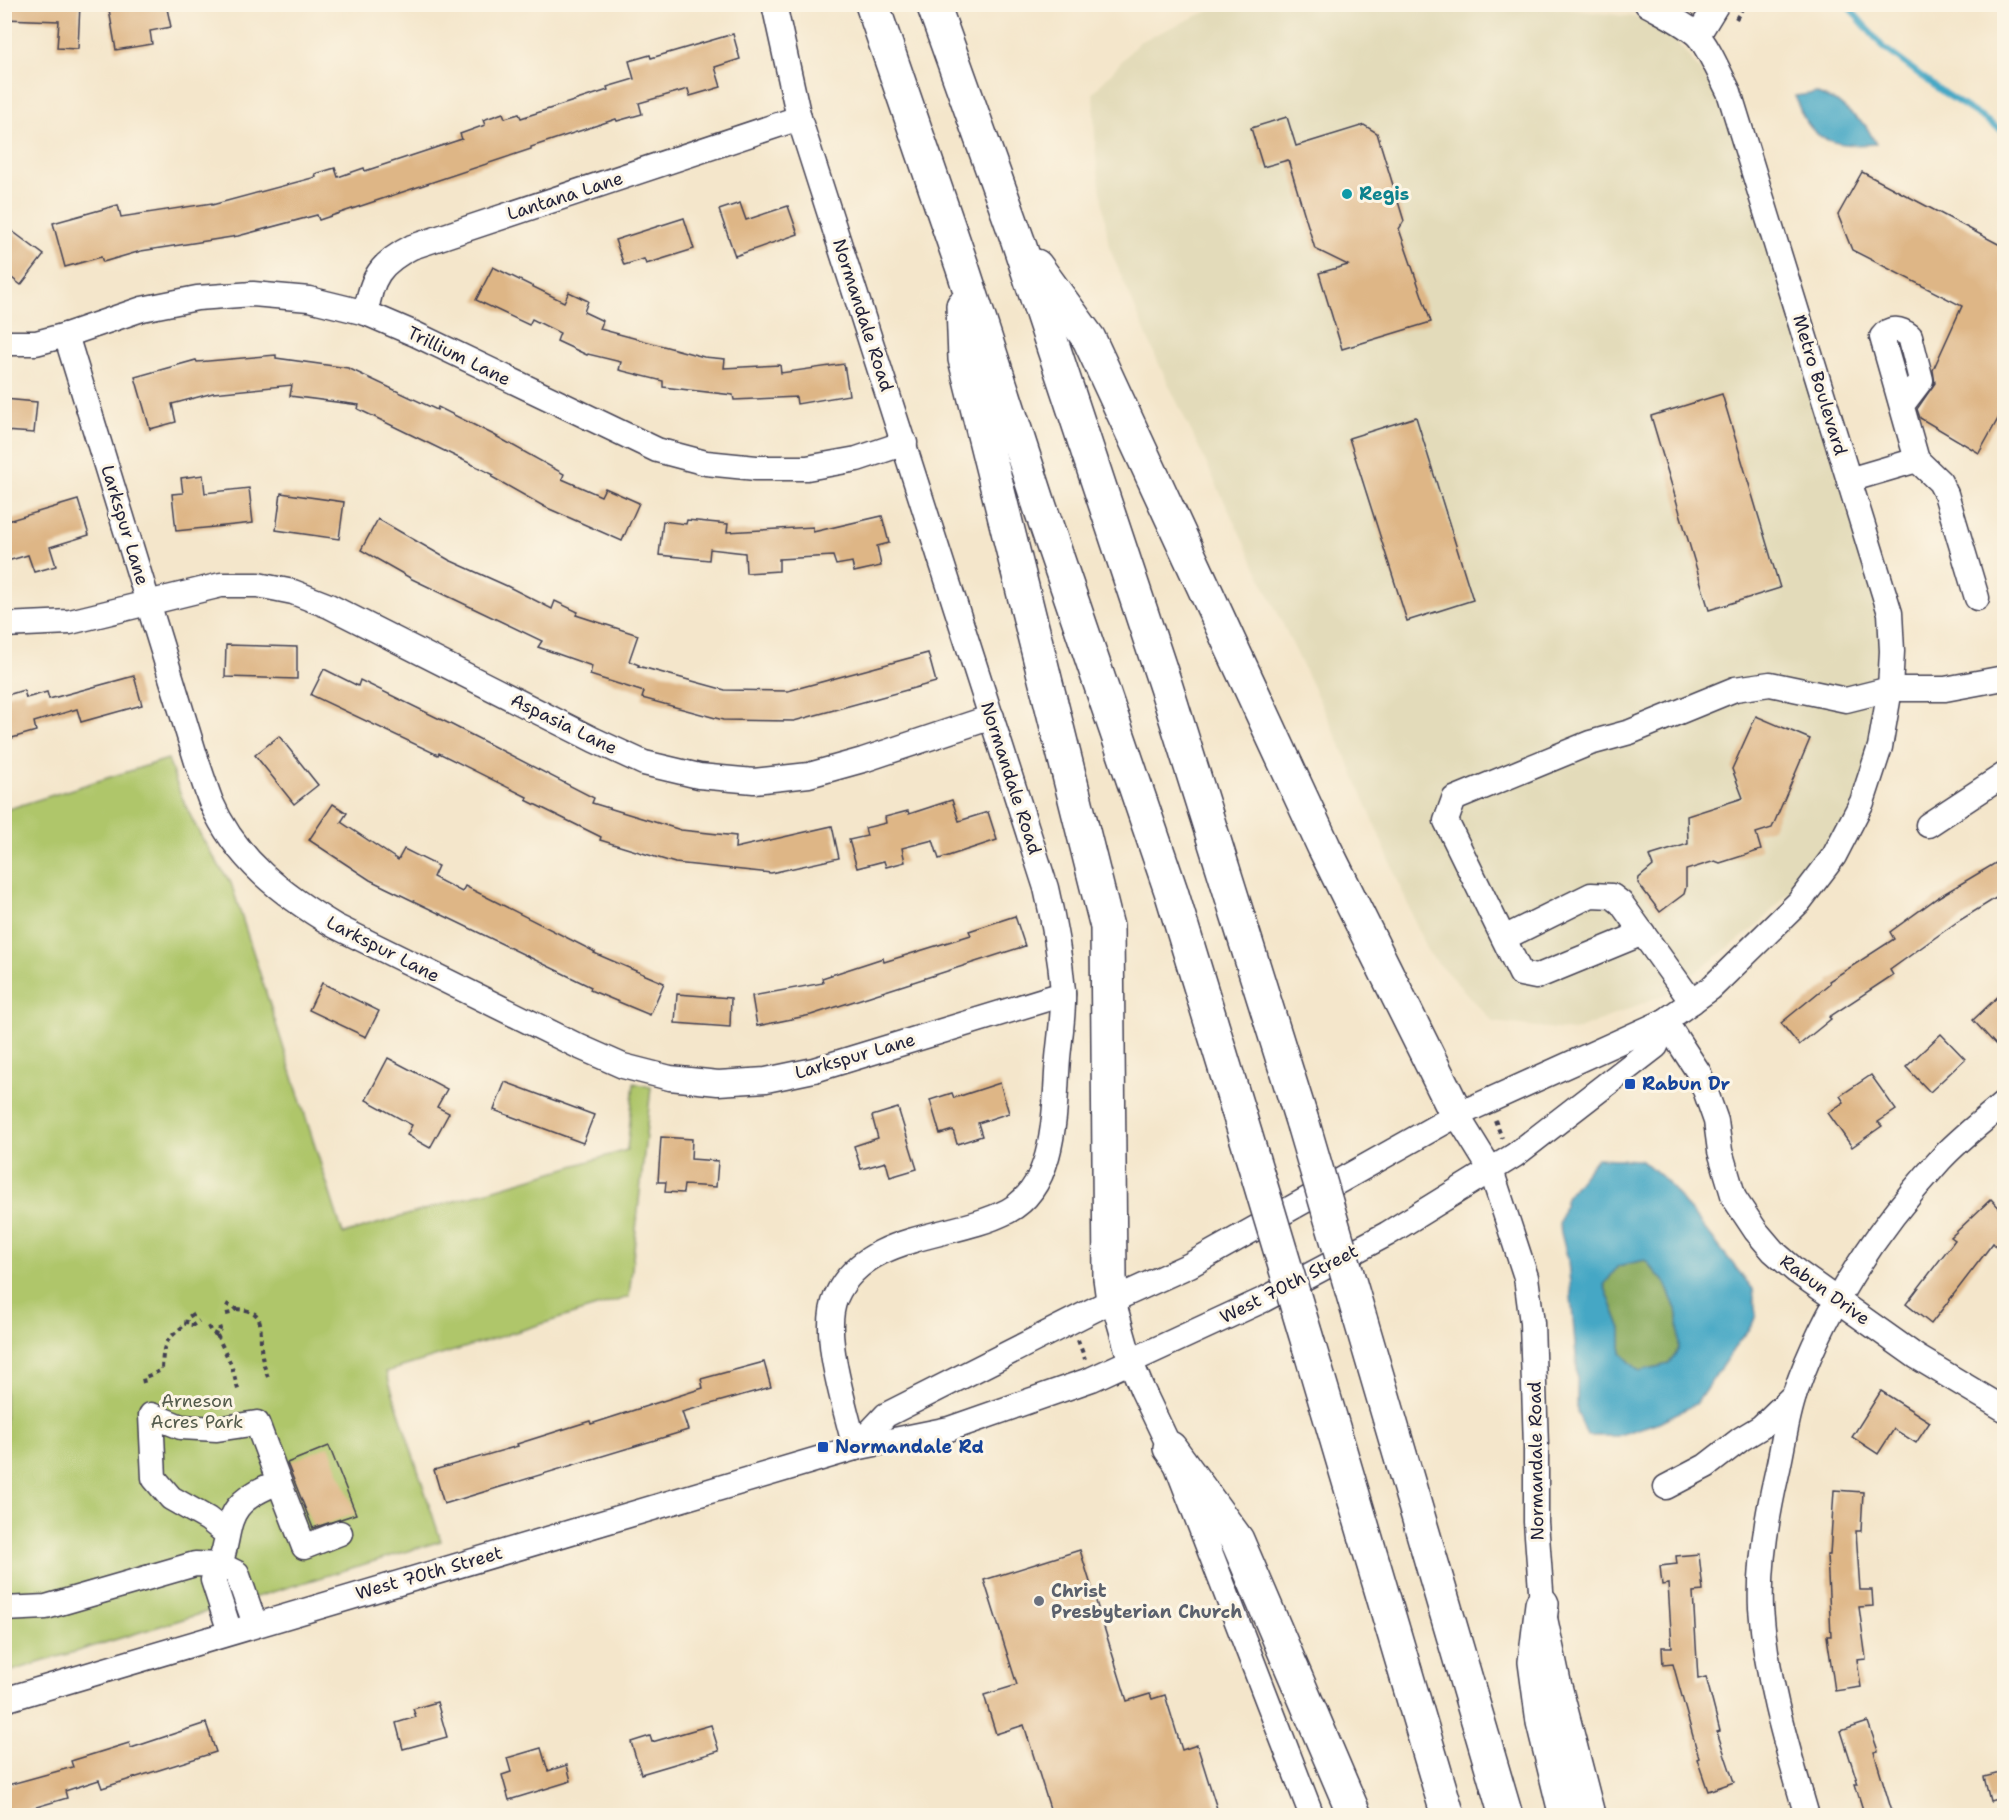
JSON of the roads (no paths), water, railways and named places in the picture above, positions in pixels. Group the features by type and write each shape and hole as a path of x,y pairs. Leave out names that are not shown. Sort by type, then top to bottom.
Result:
{"highway":[{"path":"872,4 1171,891 1448,1815"},
{"path":"933,4 1018,241 1166,687 1303,1124 1506,1815"},
{"path":"1018,241 1089,339 1324,847 1457,1115"},
{"path":"962,266 965,359 1107,927 1110,1278 1113,1300"},
{"path":"1170,1448 1237,1540 1355,1815"},
{"path":"1542,1604 1535,1662 1543,1722 1566,1815"}],"street":[{"name":"Normandale Road","path":"774,4 799,118 1046,888 1058,937 1063,994 1051,1146 1043,1170 1030,1192 1010,1210 986,1220 882,1251 863,1262 846,1278 835,1299 830,1321 831,1344 855,1448"},
{"name":"Metro Boulevard","path":"1647,4 1698,35 1729,92 1890,613 1892,651 1890,689"},
{"path":"1698,35 1717,4"},
{"name":"Lantana Lane","path":"366,313 369,292 379,272 392,257 412,247 799,118"},
{"name":"Trillium Lane","path":"4,343 36,343 142,309 197,298 253,294 298,298 366,313 415,334 657,450 706,463 756,468 807,468 857,459 905,443"},
{"name":"Larkspur Lane","path":"66,335 197,762 212,803 233,842 263,875 297,903 335,926 624,1066 670,1078 718,1083 766,1080 814,1070 1063,994"},
{"path":"1902,405 1917,460 1940,482 1946,494 1977,598"},
{"path":"1849,480 1917,460"},
{"name":"Aspasia Lane","path":"4,625 70,621 221,585 258,585 293,592 329,606 604,745 644,763 699,776 754,781 809,775 863,760 992,717"},
{"path":"1643,933 1536,976 1521,975 1446,821 1454,799 1590,743 1630,732 1735,689 1770,684 1846,700 1890,689 1945,689 2004,678"},
{"path":"855,1448 886,1415 1113,1300 1190,1266 1457,1115 1665,1021 1692,1002 1711,988 1799,902 1834,856 1862,802 1880,747 1890,689"},
{"path":"1928,825 2004,775"},
{"path":"1504,938 1591,896 1612,896 1621,903 1692,1002"},
{"name":"West 70th Street","path":"4,1700 855,1448 949,1429 1092,1379 1273,1294 1387,1234 1491,1170 1515,1155 1656,1046 1665,1021"},
{"name":"Rabun Drive","path":"1665,1021 1700,1073 1716,1121 1720,1151 1734,1198 1756,1231 1773,1251 1796,1271 1917,1357 2004,1409"},
{"path":"1807,1815 1770,1681 1761,1607 1762,1567 1769,1509 1794,1395 1820,1332 1861,1263 1904,1202 1941,1158 2004,1103"},
{"name":"Normandale Road","path":"1457,1115 1491,1170 1526,1277 1532,1323 1536,1522 1542,1604 1559,1684 1593,1815"},
{"path":"1113,1300 1130,1360 1170,1448 1312,1815"},
{"path":"1665,1487 1706,1466 1761,1427 1794,1395"},
{"path":"226,1534 208,1519 171,1498 154,1478 151,1415 181,1427 217,1429 257,1423 304,1547 340,1533"},
{"path":"230,1632 213,1580 221,1564 229,1523 241,1503 259,1490 279,1482"},
{"path":"4,1609 46,1607 195,1564 221,1564 237,1573 255,1624"}],"water":[{"path":"1815,93 1837,102 1866,126 1876,144 1834,142 1815,132 1807,123 1795,96"},
{"path":"1597,1158 1639,1160 1667,1182 1753,1289 1756,1315 1752,1325 1696,1404 1659,1422 1617,1436 1587,1436 1577,1411 1577,1368 1568,1260 1559,1225 1566,1197","holes":["1645,1260 1665,1283 1678,1314 1679,1348 1669,1364 1639,1371 1621,1353 1621,1329 1604,1285 1618,1266"]}],"waterway":[{"path":"1846,4 1883,47 1944,93 2004,132"}],"place":[{"name":"Regis","path":"1347,194"},
{"name":"Rabun Dr","path":"1630,1084"},
{"name":"Normandale Rd","path":"823,1447"},
{"name":"Christ Presbyterian Church","path":"1039,1601"}],"park label":[{"name":"Arneson Acres Park","path":"197,1411"}]}
